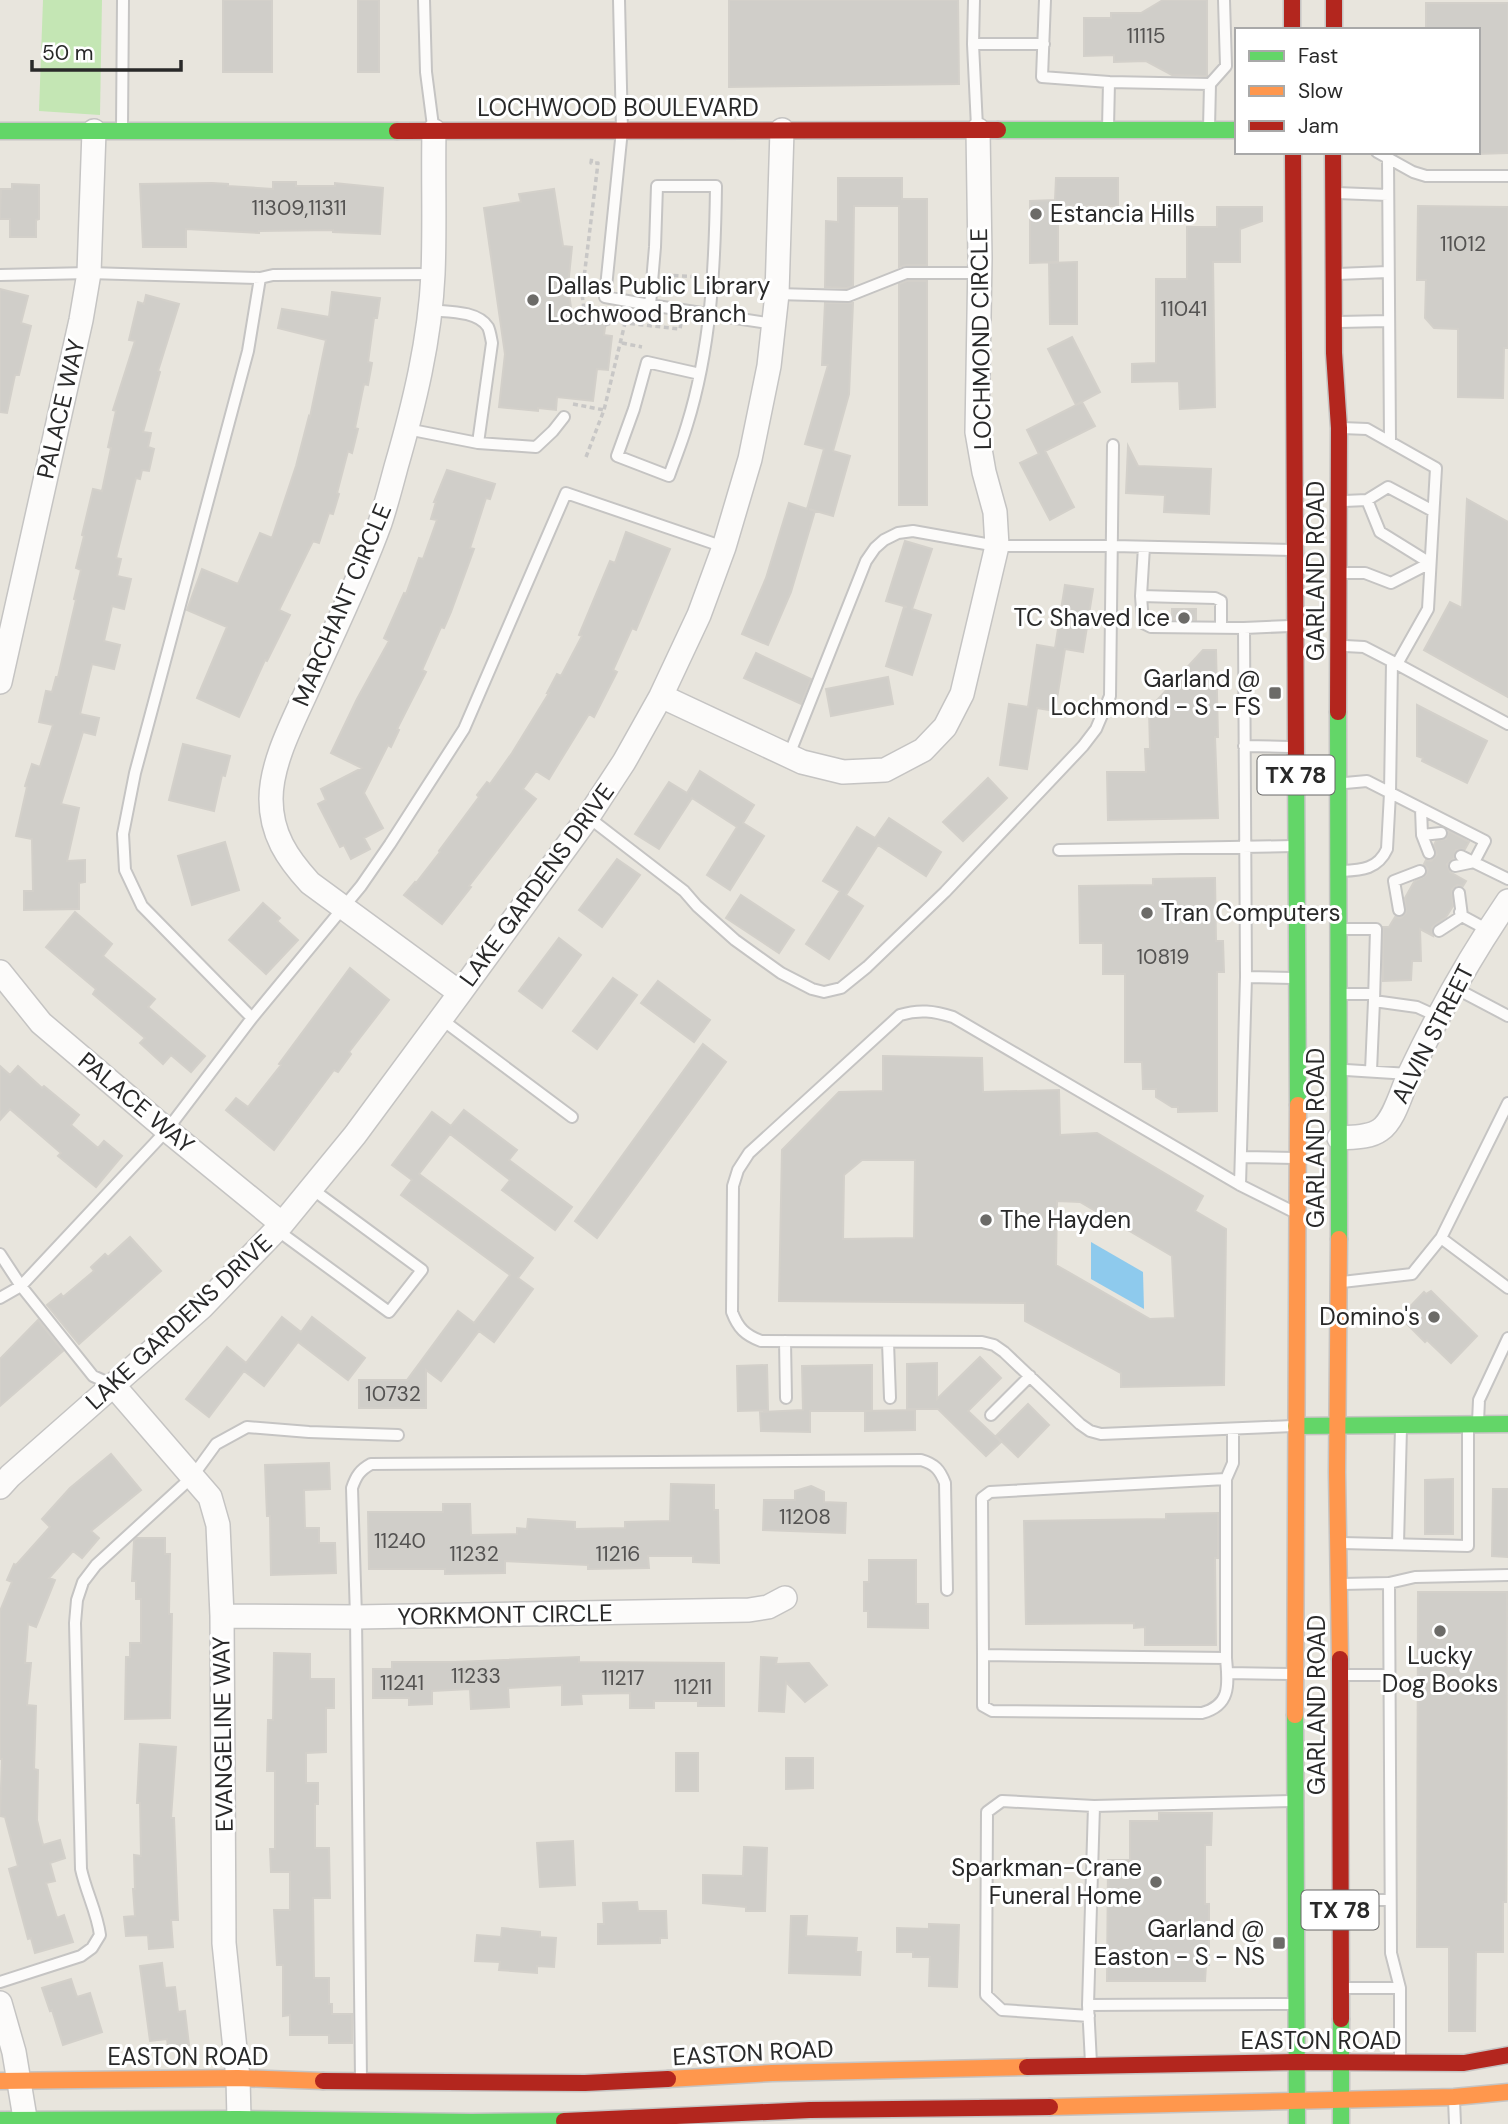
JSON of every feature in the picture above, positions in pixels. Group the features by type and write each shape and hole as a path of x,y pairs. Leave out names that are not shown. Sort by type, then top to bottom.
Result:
{"main road":[{"path":"1292,0 1292,28"},
{"path":"1334,0 1334,28"},
{"name":"LOCHWOOD BOULEVARD","path":"0,131 1235,130"},
{"name":"GARLAND ROAD","path":"1293,154 1300,550 1295,626 1297,978 1339,1282 1339,1585 1334,1675 1340,1900 1340,2124"},
{"name":"GARLAND ROAD","path":"1297,2124 1295,1801 1301,1674 1296,1426 1298,1158 1318,1137 1340,1070 1339,646 1338,573 1333,549 1339,501 1339,428 1334,353 1333,154"},
{"path":"1296,1426 1508,1424"},
{"name":"EASTON ROAD","path":"0,2119 596,2120 810,2110 1092,2091 1297,2062 1464,2063 1508,2055"},
{"name":"EASTON ROAD","path":"10,2081 238,2078 469,2090 585,2083 809,2078 1092,2091 1173,2110 1241,2108 1296,2101 1454,2097 1508,2092"}],"street":[{"name":"LAKE GARDENS DRIVE","path":"0,1487 202,1307 312,1189 460,993 588,817 624,762 661,696 699,615 724,547 750,459 769,366 777,294 782,130"},
{"name":"LOCHMOND CIRCLE","path":"661,696 802,762 843,772 885,770 923,750 946,727 962,694 997,546 995,512 977,432 980,274 978,130"},
{"name":"PALACE WAY","path":"0,682 81,320 89,273 94,131"},
{"name":"MARCHANT CIRCLE","path":"433,131 433,274 430,310 422,363 407,429 382,518 366,560 287,735 276,769 271,798 276,832 292,863 310,883 460,993"},
{"name":"ALVIN STREET","path":"1318,1137 1363,1136 1380,1131 1389,1121 1409,1074 1439,1017 1488,930 1508,901"},
{"name":"PALACE WAY","path":"0,972 41,1023 279,1227"},
{"name":"EVANGELINE WAY","path":"114,1386 210,1497 219,1525 224,1943 238,2078 239,2119"},
{"name":"YORKMONT CIRCLE","path":"222,1616 356,1617 750,1610 768,1607 785,1598"},
{"path":"0,2003 14,2052 10,2081 26,2121"}],"lane":[{"path":"121,131 123,0"},
{"path":"424,0 426,72 433,131"},
{"path":"620,0 622,130 605,297 774,324"},
{"path":"974,0 973,44 978,130"},
{"path":"1045,0 1042,77 1109,82 1210,84"},
{"path":"1209,129 1210,84 1226,66 1231,35 1224,0"},
{"path":"973,44 1044,44"},
{"path":"1108,131 1109,82"},
{"path":"1380,154 1426,176 1508,176"},
{"path":"1388,159 1390,442"},
{"path":"650,305 657,186 716,186 710,314 700,374 687,426 669,476 617,456 647,362 700,374"},
{"path":"1334,193 1388,195"},
{"path":"1334,274 1388,272"},
{"path":"0,275 89,273 260,278 273,275 433,274"},
{"path":"777,294 848,296 906,273 980,274"},
{"path":"252,1018 142,906 125,870 123,834 135,773 248,351 260,278"},
{"path":"430,310 469,315 480,319 488,327 492,343 478,443"},
{"path":"1334,322 1388,321"},
{"path":"407,429 478,443 536,447 564,417"},
{"path":"1339,428 1367,429 1436,468 1428,609 1395,663 1387,849 1383,858 1363,870 1339,871"},
{"path":"588,817 684,891 735,940 781,973 812,989 824,992 841,988 867,967 944,892 1083,747 1096,729 1110,696 1113,445"},
{"path":"1339,501 1367,500 1388,487 1433,511"},
{"path":"0,1298 21,1286 167,1130 252,1018 344,908 390,844 464,729 566,494 724,547"},
{"path":"1367,500 1380,532 1430,563"},
{"path":"789,755 866,561 874,548 898,533 913,531 997,546 1300,550"},
{"path":"1144,547 1141,596 1143,622 1151,627 1295,626"},
{"path":"1338,573 1365,573 1391,583 1430,563"},
{"path":"1141,596 1215,598 1221,601 1221,628"},
{"path":"1241,1185 1245,977 1244,628"},
{"path":"1339,646 1364,647 1508,724"},
{"path":"1244,746 1296,747"},
{"path":"1338,783 1367,781 1485,841 1474,862"},
{"path":"1421,809 1423,835 1430,853"},
{"path":"1423,835 1438,837"},
{"path":"1059,850 1296,846"},
{"path":"1463,851 1474,862 1508,879"},
{"path":"1455,866 1474,862"},
{"path":"1376,864 1406,897"},
{"path":"1394,881 1417,876"},
{"path":"1394,881 1398,910"},
{"path":"1457,898 1462,916"},
{"path":"1439,931 1462,916"},
{"path":"1446,918 1462,916 1488,930"},
{"path":"1339,929 1376,929 1371,1071"},
{"path":"1245,977 1297,978"},
{"path":"1455,988 1508,1016"},
{"path":"1338,994 1417,1007 1439,1017"},
{"path":"1296,1426 1101,1434 1080,1424 994,1345 982,1342 785,1342 761,1341 747,1336 737,1324 733,1312 733,1186 738,1170 749,1153 900,1015 915,1010 953,1017 1241,1185 1298,1214"},
{"path":"441,1019 572,1117"},
{"path":"1340,1070 1409,1074"},
{"path":"1339,1282 1412,1274 1441,1238 1508,1103"},
{"path":"1241,1157 1298,1158"},
{"path":"279,1227 389,1312 422,1270 312,1189"},
{"path":"1441,1238 1508,1288"},
{"path":"0,1254 21,1286 93,1376 114,1386"},
{"path":"1339,1543 1468,1546 1473,1425 1479,1400 1508,1338"},
{"path":"785,1342 786,1398"},
{"path":"888,1342 890,1398"},
{"path":"991,1415 1030,1376"},
{"path":"1398,1544 1401,1425"},
{"path":"0,1982 81,1956 93,1948 100,1935 81,1869 75,1675 77,1600 83,1583 96,1565 192,1477 216,1444 247,1427 398,1435"},
{"path":"1226,1479 990,1492 982,1498 983,1706 992,1711 1202,1713 1213,1710 1223,1702 1227,1690 1226,1479 1233,1463 1233,1429"},
{"path":"360,2083 356,1617 352,1488 361,1469 371,1464 921,1460 932,1463 940,1471 945,1483 947,1590"},
{"path":"1339,1585 1390,1583 1415,1577 1508,1575"},
{"path":"1390,1583 1391,1953 1400,1989 1400,2064"},
{"path":"983,1655 1226,1658"},
{"path":"1227,1673 1301,1674"},
{"path":"1334,1675 1389,1675"},
{"path":"1295,1801 1094,1806 1002,1801 987,1812 986,1995 1002,2010 1296,2004"},
{"path":"1092,2091 1089,2010 1094,1806"},
{"path":"1340,1900 1390,1900"},
{"path":"1341,1988 1400,1989"},
{"path":"1454,2097 1455,2124"}],"path":[{"path":"585,317 582,294 598,163 591,163 592,154"},
{"path":"653,275 713,278"},
{"path":"586,457 604,410 625,323"},
{"path":"621,343 645,348"},
{"path":"586,405 604,410"}],"green space":[{"path":"43,0 102,0 100,115 39,111"}],"water":[{"path":"1091,1242 1143,1272 1144,1309 1091,1279"}],"building":[{"path":"223,0 272,0 272,72 223,72"},
{"path":"358,0 379,0 379,72 358,72"},
{"path":"729,0 958,0 959,84 729,87"},
{"path":"1163,0 1207,0 1207,76 1172,75 1146,61 1114,62 1114,55 1084,56 1084,18 1111,18 1111,13 1141,13"},
{"path":"1426,3 1508,3 1508,153 1480,154 1480,28 1426,28"},
{"path":"838,178 902,178 902,199 927,199 927,265 899,267 899,206 854,206 853,286 825,287 826,221 838,222"},
{"path":"1056,178 1118,178 1118,206 1058,206 1058,262 1030,263 1030,201 1055,200"},
{"path":"273,182 296,182 296,186 335,186 335,183 383,188 380,234 333,230 259,233 186,229 186,247 143,247 140,184 212,183 273,189"},
{"path":"12,184 39,185 36,237 10,237 10,219 0,219 1,189 12,189"},
{"name":"Dallas Public Library Lochwood Branch","path":"554,189 563,246 572,247 568,286 572,315 606,320 604,335 612,336 608,370 597,369 593,401 557,397 556,410 499,407 505,354 484,208 521,202 519,194"},
{"path":"1418,206 1508,207 1508,348 1504,348 1503,398 1458,397 1458,329 1434,328 1425,318 1426,280 1417,280"},
{"path":"1217,207 1262,207 1262,221 1240,229 1240,262 1213,262 1215,407 1180,409 1179,381 1132,382 1132,364 1156,363 1156,279 1187,279 1187,227 1217,227"},
{"path":"1077,262 1077,324 1050,324 1049,263"},
{"path":"907,281 927,281 927,505 899,505 899,284"},
{"path":"0,289 28,296 21,323 31,326 19,375 15,375 7,413 0,412"},
{"path":"332,292 380,298 377,318 374,318 368,385 364,384 355,428 358,429 352,453 348,451 333,514 329,513 319,543 313,541 279,610 290,615 267,661 265,660 239,717 197,698 227,627 187,610 202,569 238,584 260,533 272,538 310,417 326,340 278,328 282,309 329,317"},
{"path":"146,295 179,304 143,432 151,433 148,447 154,449 149,471 142,470 140,479 136,478 116,558 121,559 117,576 131,579 124,609 112,606 104,641 120,645 114,669 92,664 80,714 99,718 95,735 83,732 61,804 79,808 67,861 85,860 85,882 79,883 79,909 24,910 24,891 33,891 32,839 16,836 27,787 25,786 32,764 40,767 53,725 39,722 46,691 52,692 58,677 76,600 74,599 81,570 76,568 84,536 82,535 93,489 102,491 111,448 108,447 116,411 113,410 135,341 129,340 138,302 144,304"},
{"path":"825,303 853,303 849,394 833,451 850,456 833,516 809,509 815,511 791,592 768,645 742,634 766,578 789,503 807,509 824,449 805,444 828,365 822,365"},
{"path":"1072,337 1100,392 1076,405 1048,349"},
{"path":"1082,402 1095,426 1045,451 1074,507 1050,520 1020,463 1039,454 1027,430"},
{"path":"1128,446 1138,466 1211,469 1209,514 1164,512 1165,495 1126,493"},
{"path":"447,470 495,484 490,499 486,498 470,548 474,549 451,612 444,628 441,627 422,670 426,672 397,729 399,730 391,747 388,745 364,793 383,828 364,838 370,849 351,859 344,845 340,847 318,804 326,800 321,789 362,768 331,753 389,641 384,638 404,593 406,594 419,558 423,559 437,520 431,519 434,502"},
{"path":"1467,499 1508,522 1508,697 1424,650 1450,602 1462,608"},
{"path":"626,532 670,549 636,630 632,628 613,670 617,672 594,717 589,714 549,779 536,771 523,789 536,799 442,924 404,895 440,852 487,782 490,784 549,693 557,674 561,676 582,636 579,635 610,561 615,563"},
{"path":"905,541 932,549 912,609 931,615 912,675 886,666 904,607 907,607 886,601"},
{"path":"1065,585 1093,589 1083,652 1065,649 1055,711 1037,708 1027,769 1000,765 1009,704 1028,707 1037,645 1055,648"},
{"path":"1172,609 1196,609 1196,620 1172,619"},
{"path":"1203,650 1216,650 1218,818 1108,820 1107,772 1146,772 1145,749 1150,749 1149,709"},
{"path":"756,653 811,679 801,704 744,678"},
{"path":"888,677 893,704 831,716 826,689"},
{"path":"1417,705 1487,741 1467,783 1417,756"},
{"path":"183,744 230,756 225,776 222,775 214,811 169,800"},
{"path":"700,771 754,805 743,823 764,836 730,890 707,875 737,827 692,798 659,849 635,834 669,782 687,793"},
{"path":"988,778 1007,798 963,841 943,822"},
{"path":"889,818 941,852 926,876 878,845 846,895 863,906 829,959 806,944 840,891 823,881 857,827 875,838"},
{"path":"1449,831 1469,842 1465,849 1456,850 1454,858 1447,864 1450,872 1466,881 1463,886 1457,885 1452,889 1453,906 1446,917 1432,927 1433,936 1420,929 1421,961 1412,961 1411,980 1383,981 1383,927 1389,927 1395,917 1401,918 1406,913 1405,898 1414,882 1426,875 1428,869 1424,864 1437,854 1434,845 1436,841 1446,839"},
{"path":"225,842 239,890 192,905 178,856"},
{"path":"617,859 640,875 602,927 579,910"},
{"path":"1215,878 1216,941 1223,941 1224,972 1217,972 1217,1111 1178,1112 1178,1107 1172,1107 1156,1097 1156,1089 1143,1089 1142,1062 1125,1062 1125,974 1103,974 1103,943 1080,943 1079,886 1153,885 1153,879"},
{"path":"741,895 794,930 779,953 726,918"},
{"path":"263,903 280,918 277,921 298,940 266,974 229,940"},
{"path":"75,912 112,944 103,956 155,999 148,1007 205,1056 191,1072 171,1055 163,1064 140,1043 145,1038 93,994 96,989 46,947"},
{"path":"559,938 581,955 542,1008 519,991"},
{"path":"350,968 389,1000 349,1052 351,1054 338,1072 334,1070 274,1150 226,1110 236,1098 248,1107"},
{"path":"613,978 637,995 597,1049 573,1031"},
{"path":"658,981 710,1020 694,1042 641,1003"},
{"path":"703,1044 726,1062 597,1238 575,1221"},
{"name":"The Hayden","path":"883,1056 982,1058 983,1092 1059,1090 1060,1135 1097,1133 1203,1196 1195,1211 1226,1229 1224,1385 1121,1387 1121,1373 1025,1321 1025,1303 779,1301 782,1150 839,1092 883,1091","holes":["862,1160 915,1160 914,1238 843,1239 844,1175","1057,1201 1080,1202 1172,1256 1175,1318 1150,1319 1056,1265"]},
{"path":"0,1066 10,1075 18,1066 42,1088 44,1086 79,1115 71,1125 98,1148 104,1141 122,1156 96,1187 58,1156 61,1153 10,1109 0,1120"},
{"path":"464,1110 517,1150 509,1160 572,1207 555,1230 502,1190 510,1180 450,1134 419,1174 533,1258 518,1278 533,1289 494,1342 479,1331 441,1381 426,1370 426,1408 359,1408 359,1380 407,1380 458,1311 474,1323 510,1275 401,1195 412,1180 392,1165 432,1112 451,1126"},
{"path":"130,1237 161,1271 79,1344 47,1305 61,1294 63,1297 94,1271 91,1267 105,1254 108,1257"},
{"path":"1431,1291 1477,1336 1451,1363 1400,1317 1424,1292 1426,1294"},
{"path":"282,1317 301,1332 312,1317 365,1358 348,1380 298,1342 264,1386 244,1371 209,1417 186,1399 227,1347 246,1363"},
{"path":"38,1320 63,1351 0,1406 0,1359"},
{"path":"980,1357 1001,1378 968,1411 1001,1442 986,1456 938,1409 907,1409 907,1364 937,1363 937,1399"},
{"path":"767,1365 768,1410 738,1411 737,1366"},
{"path":"872,1365 872,1411 810,1411 810,1432 761,1431 760,1412 803,1410 802,1366"},
{"path":"1028,1404 1049,1425 1018,1457 996,1436"},
{"path":"915,1410 915,1430 865,1431 865,1411"},
{"path":"111,1454 141,1490 91,1531 99,1538 82,1558 73,1551 49,1578 55,1580 36,1627 28,1624 25,1663 31,1663 27,1705 36,1706 34,1769 38,1770 37,1820 43,1845 60,1840 65,1858 50,1863 55,1881 46,1883 57,1918 64,1915 73,1942 35,1953 31,1938 28,1939 9,1869 18,1866 5,1817 0,1816 0,1611 12,1582 7,1580 14,1564 16,1565 50,1527 42,1519 70,1488"},
{"path":"329,1463 330,1489 304,1490 305,1528 319,1528 319,1543 335,1543 336,1573 271,1575 270,1516 267,1516 265,1465"},
{"path":"1453,1479 1453,1534 1425,1534 1425,1480"},
{"path":"671,1484 714,1485 714,1510 718,1510 719,1563 693,1562 693,1556 648,1556 649,1568 588,1569 588,1565 505,1561 505,1573 445,1574 445,1569 369,1569 368,1512 443,1512 443,1504 470,1504 471,1535 517,1534 517,1528 527,1529 528,1519 575,1522 575,1529 625,1528 625,1522 670,1521"},
{"path":"811,1486 824,1492 824,1502 846,1503 845,1533 763,1530 764,1500 795,1500 795,1491"},
{"path":"1493,1489 1508,1489 1508,1557 1492,1556"},
{"path":"1218,1513 1218,1558 1215,1558 1216,1645 1145,1645 1145,1627 1134,1628 1134,1623 1026,1624 1024,1521 1166,1519 1166,1514"},
{"path":"137,1538 165,1538 165,1554 170,1554 170,1718 125,1719 126,1657 130,1657 130,1643 141,1643 141,1599 136,1599 136,1581 132,1581 134,1541"},
{"path":"869,1560 916,1560 916,1604 928,1604 928,1628 868,1627 868,1611 864,1611 864,1582 869,1582"},
{"path":"1418,1592 1507,1592 1506,1902 1503,1902 1503,1952 1476,1952 1475,2031 1449,2031 1449,1947 1417,1947"},
{"path":"274,1653 310,1654 310,1679 334,1679 334,1708 326,1708 326,1752 306,1753 306,1783 318,1783 315,1848 329,1848 330,1898 313,1898 314,1978 329,1978 329,2004 332,2004 332,2014 352,2014 352,2043 329,2043 329,2035 290,2035 290,2015 283,2016 283,1965 277,1965 274,1910 290,1910 290,1872 271,1872 270,1849 275,1849 275,1771 267,1771 268,1720 273,1720"},
{"path":"579,1657 579,1662 724,1663 724,1706 698,1706 698,1701 654,1701 654,1708 630,1708 630,1693 581,1694 582,1704 562,1705 562,1685 508,1688 509,1707 471,1709 470,1689 432,1691 432,1704 409,1705 409,1698 373,1698 373,1669 392,1669 392,1662"},
{"path":"761,1657 777,1658 776,1664 809,1663 827,1685 805,1702 786,1682 784,1712 759,1711"},
{"path":"140,1744 176,1747 171,1818 174,1818 178,1920 171,1920 173,1947 149,1949 148,1935 126,1936 124,1917 135,1916 134,1855 141,1856 140,1803 137,1803"},
{"path":"676,1753 698,1753 698,1791 676,1791"},
{"path":"786,1758 813,1758 813,1788 786,1789"},
{"name":"Sparkman-Crane Funeral Home","path":"1159,1813 1212,1813 1211,1845 1205,1845 1209,1965 1206,1965 1205,1981 1107,1981 1108,1860 1130,1860 1130,1821 1159,1821"},
{"path":"573,1841 575,1885 540,1887 537,1843"},
{"path":"744,1847 767,1848 765,1911 746,1911 746,1907 703,1903 703,1875 743,1876"},
{"path":"637,1902 638,1911 666,1911 667,1938 660,1938 660,1943 598,1944 598,1924 604,1924 603,1903"},
{"path":"791,1916 807,1916 806,1936 857,1938 856,1952 861,1952 860,1975 789,1973"},
{"path":"929,1924 959,1925 957,1987 929,1986 930,1957 913,1957 913,1952 897,1952 897,1928 929,1929"},
{"path":"502,1928 540,1932 540,1937 556,1938 554,1967 537,1966 537,1973 499,1970 500,1962 475,1961 477,1935 501,1937"},
{"path":"162,1963 165,1988 175,1987 178,2012 185,2011 189,2045 168,2047 167,2039 150,2041 140,1966"},
{"path":"71,1979 77,1997 90,1993 102,2032 63,2045 42,1988"}],"traffic: fast":[{"path":"998,130 1235,130"},
{"path":"0,131 397,131"},
{"path":"1338,712 1339,1239"},
{"path":"1296,764 1298,1105"},
{"path":"1296,1426 1508,1424"},
{"path":"1295,1715 1297,2124"},
{"path":"1341,2019 1341,2124"},
{"path":"0,2120 564,2121"}],"traffic: slow":[{"path":"1295,1715 1298,1105"},
{"path":"1339,1239 1337,1472 1340,1659"},
{"path":"668,2079 772,2073 1027,2067"},
{"path":"0,2081 238,2078 323,2081"},
{"path":"1050,2107 1454,2097 1508,2092"}],"traffic: jam":[{"path":"1292,0 1292,28"},
{"path":"1334,0 1334,28"},
{"path":"397,131 998,130"},
{"path":"1293,154 1296,764"},
{"path":"1333,154 1334,353 1339,428 1338,712"},
{"path":"1340,1659 1341,2019"},
{"path":"1027,2067 1297,2062 1464,2063 1508,2055"},
{"path":"323,2081 585,2083 668,2079"},
{"path":"564,2121 810,2110 1050,2107"}],"place":[{"name":"Estancia Hills","path":"1036,214"},
{"name":"Dallas Public Library Lochwood Branch","path":"533,300"},
{"name":"TC Shaved Ice","path":"1184,618"},
{"name":"Garland @ Lochmond - S - FS","path":"1275,693"},
{"name":"Tran Computers","path":"1147,913"},
{"name":"The Hayden","path":"986,1220"},
{"name":"Domino's","path":"1434,1317"},
{"name":"Lucky Dog Books","path":"1440,1631"},
{"name":"Sparkman-Crane Funeral Home","path":"1156,1882"},
{"name":"Garland @ Easton - S - NS","path":"1279,1943"}]}
